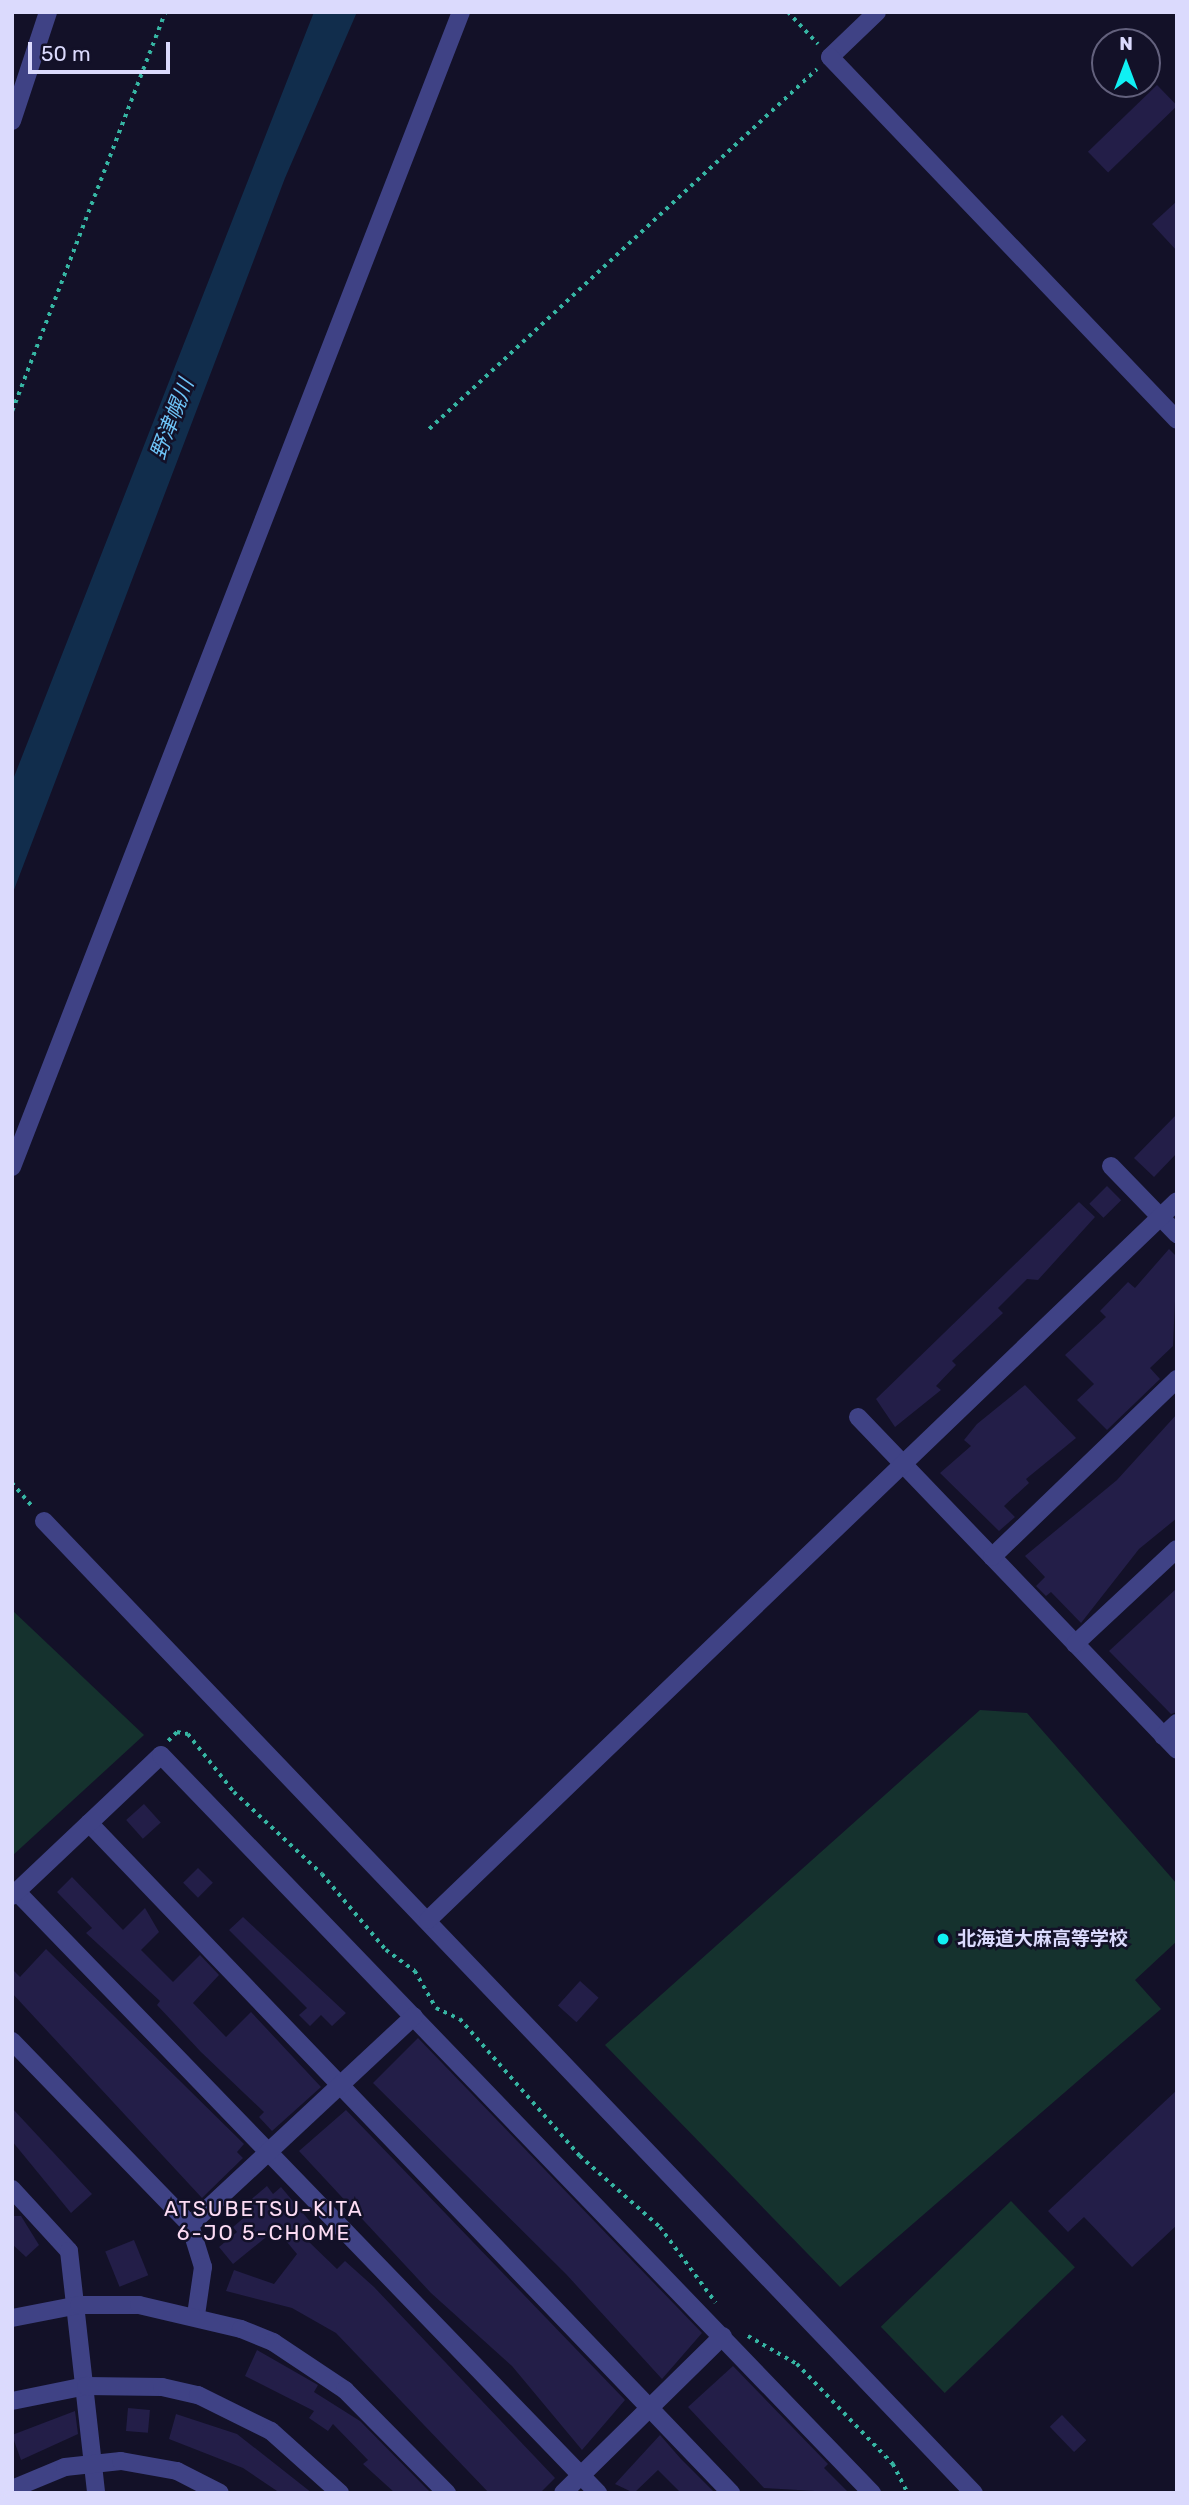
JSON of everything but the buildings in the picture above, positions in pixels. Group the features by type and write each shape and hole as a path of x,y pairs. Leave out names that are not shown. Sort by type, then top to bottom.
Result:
{"street":[{"path":"12,121 48,12"},
{"path":"12,1167 461,12"},
{"path":"877,12 830,57 1177,419"},
{"path":"1111,1166 1177,1234"},
{"path":"428,1920 1177,1200"},
{"path":"992,1558 1177,1379"},
{"path":"858,1417 1177,1750"},
{"path":"44,1521 974,2493"},
{"path":"1075,1644 1177,1549"},
{"path":"1163,1736 1177,1723"},
{"path":"598,2493 15,1894 161,1755 872,2493"},
{"path":"89,1823 731,2493"},
{"path":"190,2225 414,2016"},
{"path":"12,2041 190,2225 203,2267 196,2315"},
{"path":"12,2189 69,2251 79,2305 96,2493"},
{"path":"12,2318 79,2305 139,2305 196,2315 273,2342 311,2365 447,2493"},
{"path":"563,2493 723,2336"},
{"path":"12,2402 86,2386 162,2387 242,2413 298,2452 340,2493"},
{"path":"12,2489 92,2462 149,2463 220,2493"}],"path":[{"path":"12,411 166,12"},
{"path":"429,429 830,57 788,12"},
{"path":"12,1483 44,1521"},
{"path":"161,1755 177,1732 188,1734 234,1792 322,1874 386,1950 415,1971 436,2008 460,2019 499,2058 553,2127 660,2227 726,2314"},
{"path":"743,2332 797,2364 894,2464 908,2493"}],"green space":[{"path":"12,1610 144,1735 12,1856"},
{"name":"北海道大麻高等学校","path":"980,1710 1027,1713 1177,1884 1177,1941 1135,1980 1161,2009 840,2287 605,2045"},
{"path":"1011,2201 1075,2267 945,2393 881,2327"}],"water":[{"name":"野津幌川","path":"314,12 357,12 285,178 12,895 12,782"}],"place":[{"name":"北海道大麻高等学校","path":"943,1939"}],"district":[{"name":"ATSUBETSU-KITA 6-JO 5-CHOME","path":"264,2221"}]}
